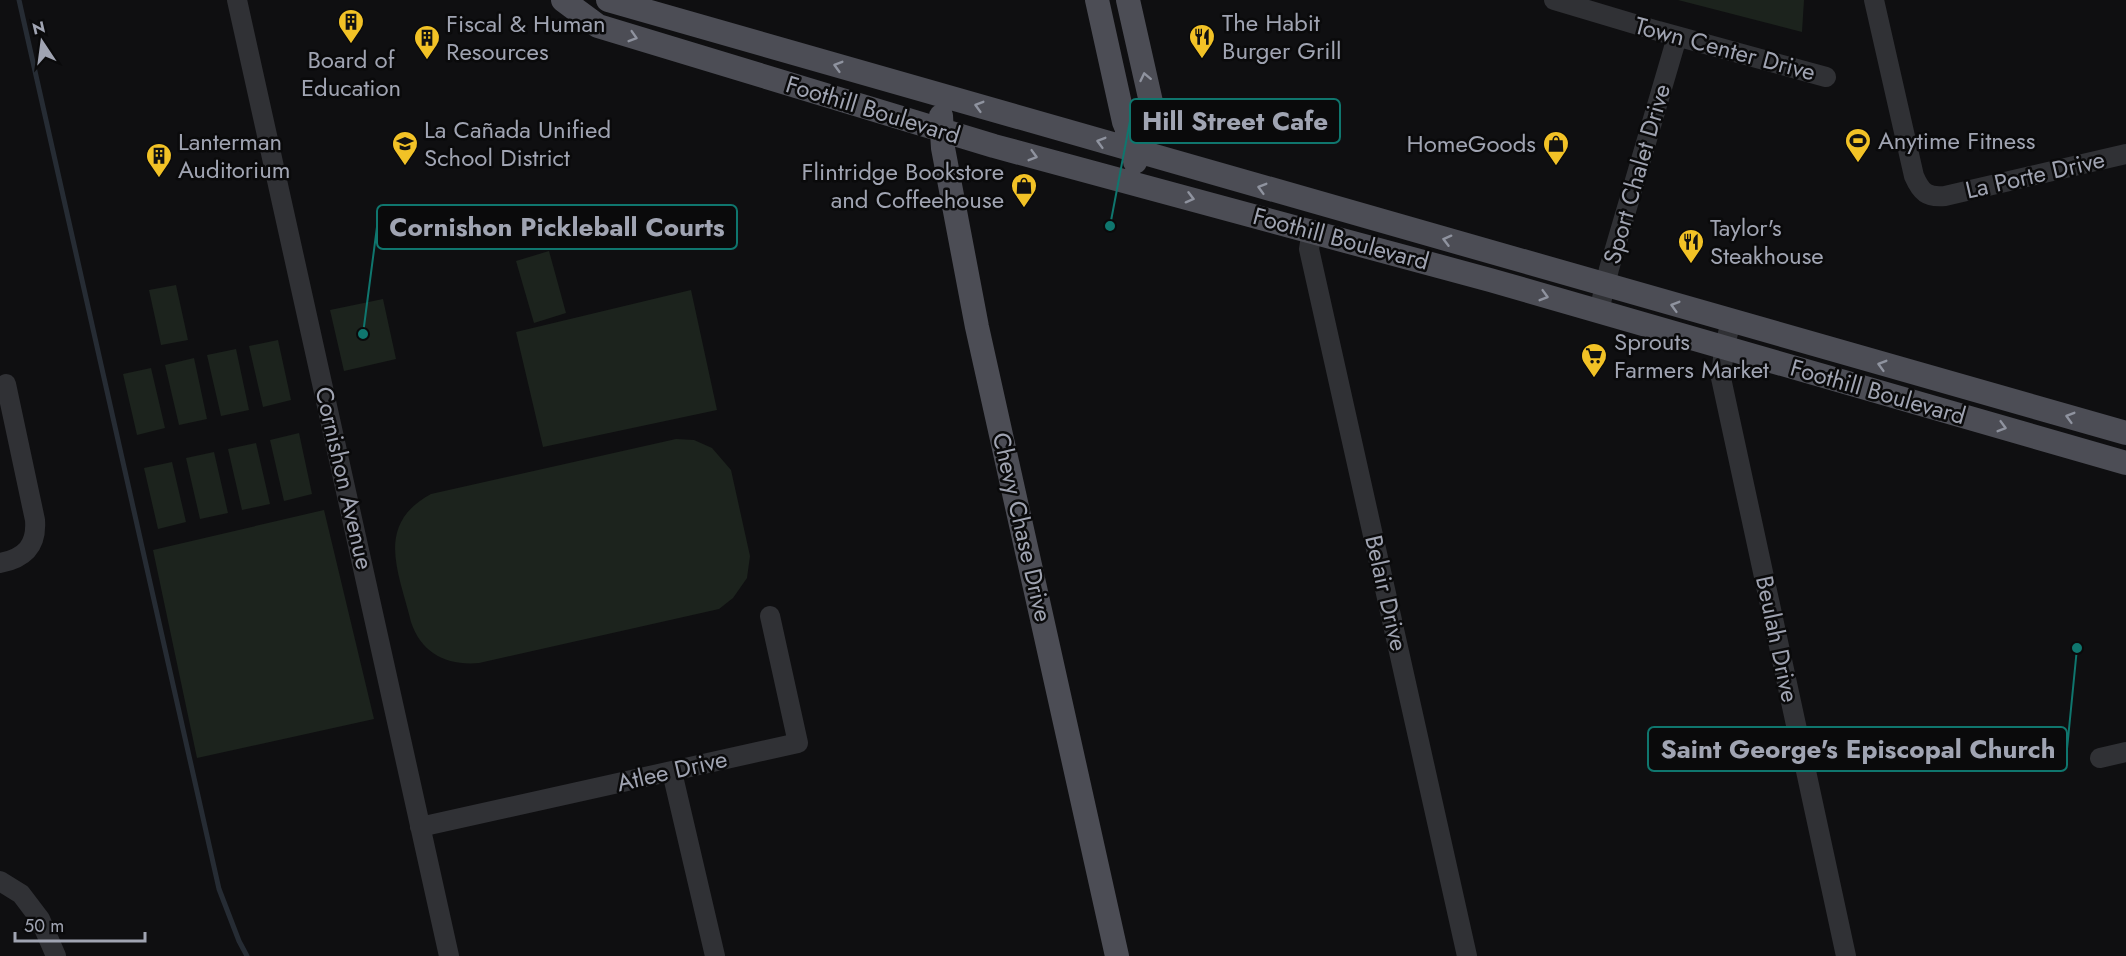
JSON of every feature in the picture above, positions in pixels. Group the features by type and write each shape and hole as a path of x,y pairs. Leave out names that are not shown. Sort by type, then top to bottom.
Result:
{"main road":[{"name":"Foothill Boulevard","path":"563,0 590,0"},
{"name":"Foothill Boulevard","path":"563,0 598,27 941,130 1599,311 2126,463"},
{"name":"Foothill Boulevard","path":"608,0 2126,433"},
{"path":"1097,0 1124,122 1136,151"},
{"path":"1128,0 1152,115 1149,129 1136,151 1133,182"},
{"name":"Chevy Chase Drive","path":"941,95 941,130 977,327 1117,956"},
{"path":"1312,231 1318,204"}],"street":[{"name":"Cornishon Avenue","path":"237,0 450,956"},
{"name":"Town Center Drive","path":"1554,0 1677,37 1826,77"},
{"name":"La Porte Drive","path":"1874,0 1914,176 1918,186 1925,192 1934,197 1945,196 2126,154"},
{"name":"Sport Chalet Drive","path":"1599,311 1677,37"},
{"name":"Belair Drive","path":"1312,231 1309,249 1467,956"},
{"name":"Beulah Drive","path":"1731,322 1724,348 1721,378 1846,956"},
{"path":"0,563 9,561 27,551 36,534 6,384"},
{"name":"Atlee Drive","path":"420,827 798,743 770,616"},
{"path":"2100,758 2126,752"},
{"path":"672,772 715,956"},
{"path":"0,881 21,894 40,919 56,956"}],"shaded area":[{"path":"1678,0 1804,0 1802,32"},
{"path":"549,251 566,313 534,323 516,261"},
{"path":"176,285 188,340 161,345 149,290"},
{"path":"691,290 717,410 543,447 516,332"},
{"path":"383,299 396,359 344,371 330,310"},
{"path":"278,340 291,400 263,407 249,346"},
{"path":"236,349 249,410 221,416 207,355"},
{"path":"194,358 207,419 179,425 165,365"},
{"path":"151,368 165,428 137,435 123,374"},
{"path":"299,433 312,494 284,501 270,440"},
{"path":"676,439 694,440 712,448 731,470 750,556 747,578 733,598 719,609 479,663 446,660 421,642 411,622 395,551 396,535 402,520 413,506 431,494"},
{"path":"256,443 270,504 242,510 228,449"},
{"path":"214,452 228,513 200,519 186,458"},
{"path":"172,462 186,522 158,529 144,468"},
{"path":"324,510 374,719 197,758 153,550"}],"waterway":[{"path":"19,0 219,889 247,956"}],"place":[{"name":"Board of Education","path":"351,45"},
{"name":"The Habit Burger Grill","path":"1202,60"},
{"name":"Fiscal & Human Resources","path":"427,61"},
{"name":"Anytime Fitness","path":"1858,164"},
{"name":"La Cañada Unified School District","path":"405,167"},
{"name":"HomeGoods","path":"1556,167"},
{"name":"Lanterman Auditorium","path":"159,179"},
{"name":"Flintridge Bookstore and Coffeehouse","path":"1024,209"},
{"name":"Hill Street Cafe","path":"1110,226"},
{"name":"Taylor's Steakhouse","path":"1691,265"},
{"name":"Cornishon Pickleball Courts","path":"363,334"},
{"name":"Sprouts Farmers Market","path":"1594,379"},
{"name":"Saint George's Episcopal Church","path":"2077,648"}]}
